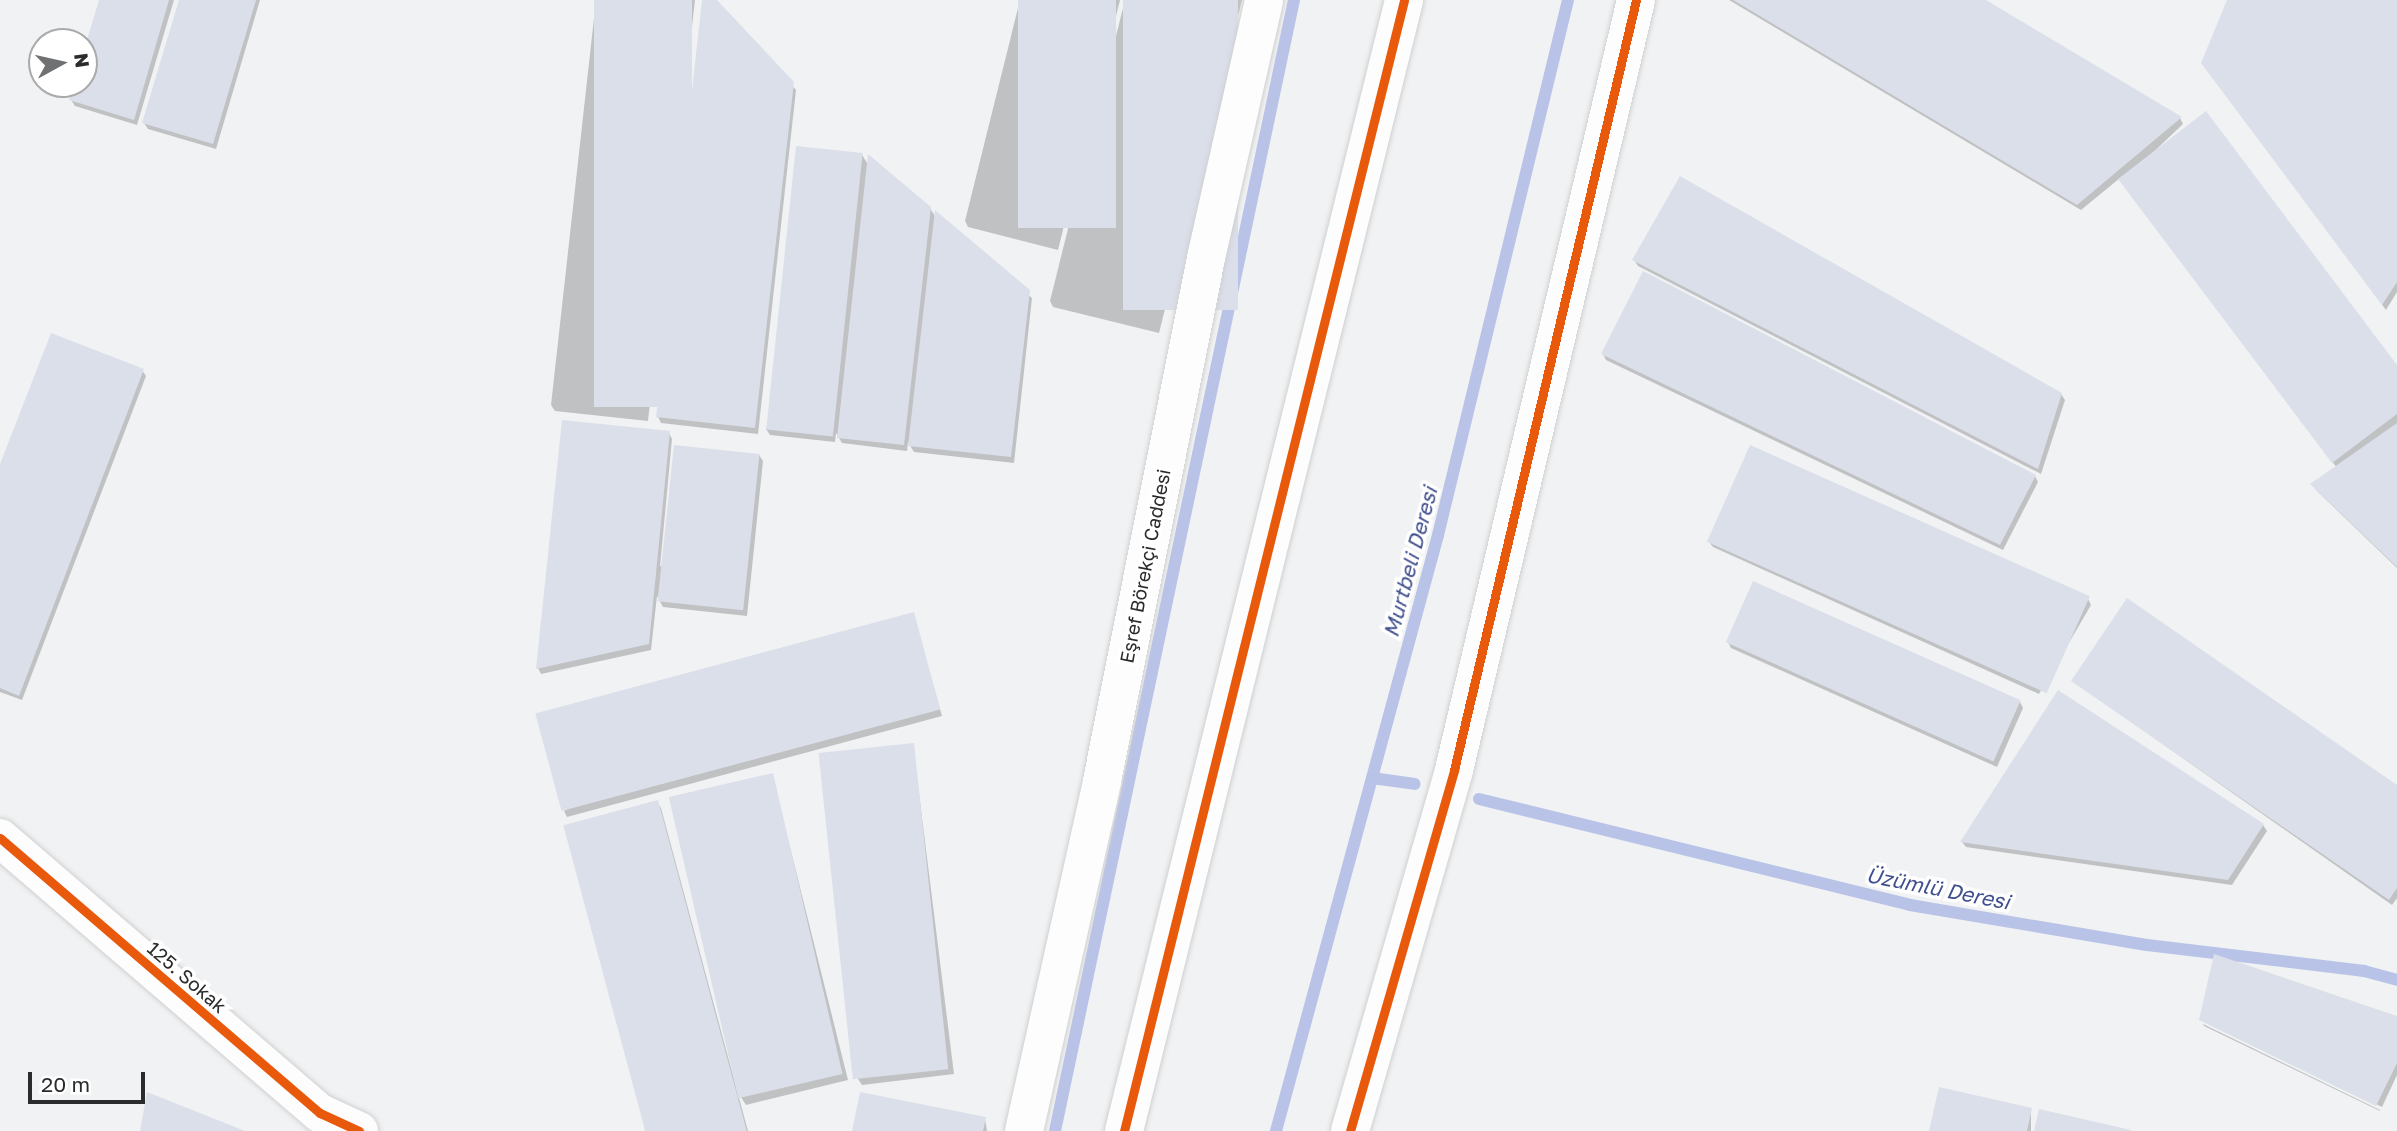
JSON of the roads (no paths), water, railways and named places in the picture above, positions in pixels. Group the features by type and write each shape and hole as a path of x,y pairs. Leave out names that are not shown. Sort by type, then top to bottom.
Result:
{"street":[{"name":"Eşref Börekçi Caddesi","path":"1024,1131 1102,781 1206,258 1264,0"},
{"path":"1124,1131 1404,0"},
{"path":"1350,1131 1454,770 1636,0"},
{"name":"125. Sokak","path":"0,838 320,1113 359,1131"}],"waterway":[{"path":"1055,1131 1294,0"},
{"name":"Murtbeli Deresi","path":"1276,1131 1438,535 1568,0"},
{"name":"Üzümlü Deresi","path":"1372,778 1415,784"},
{"name":"Üzümlü Deresi","path":"1479,799 1910,905 2147,945 2364,971 2397,980"}]}
